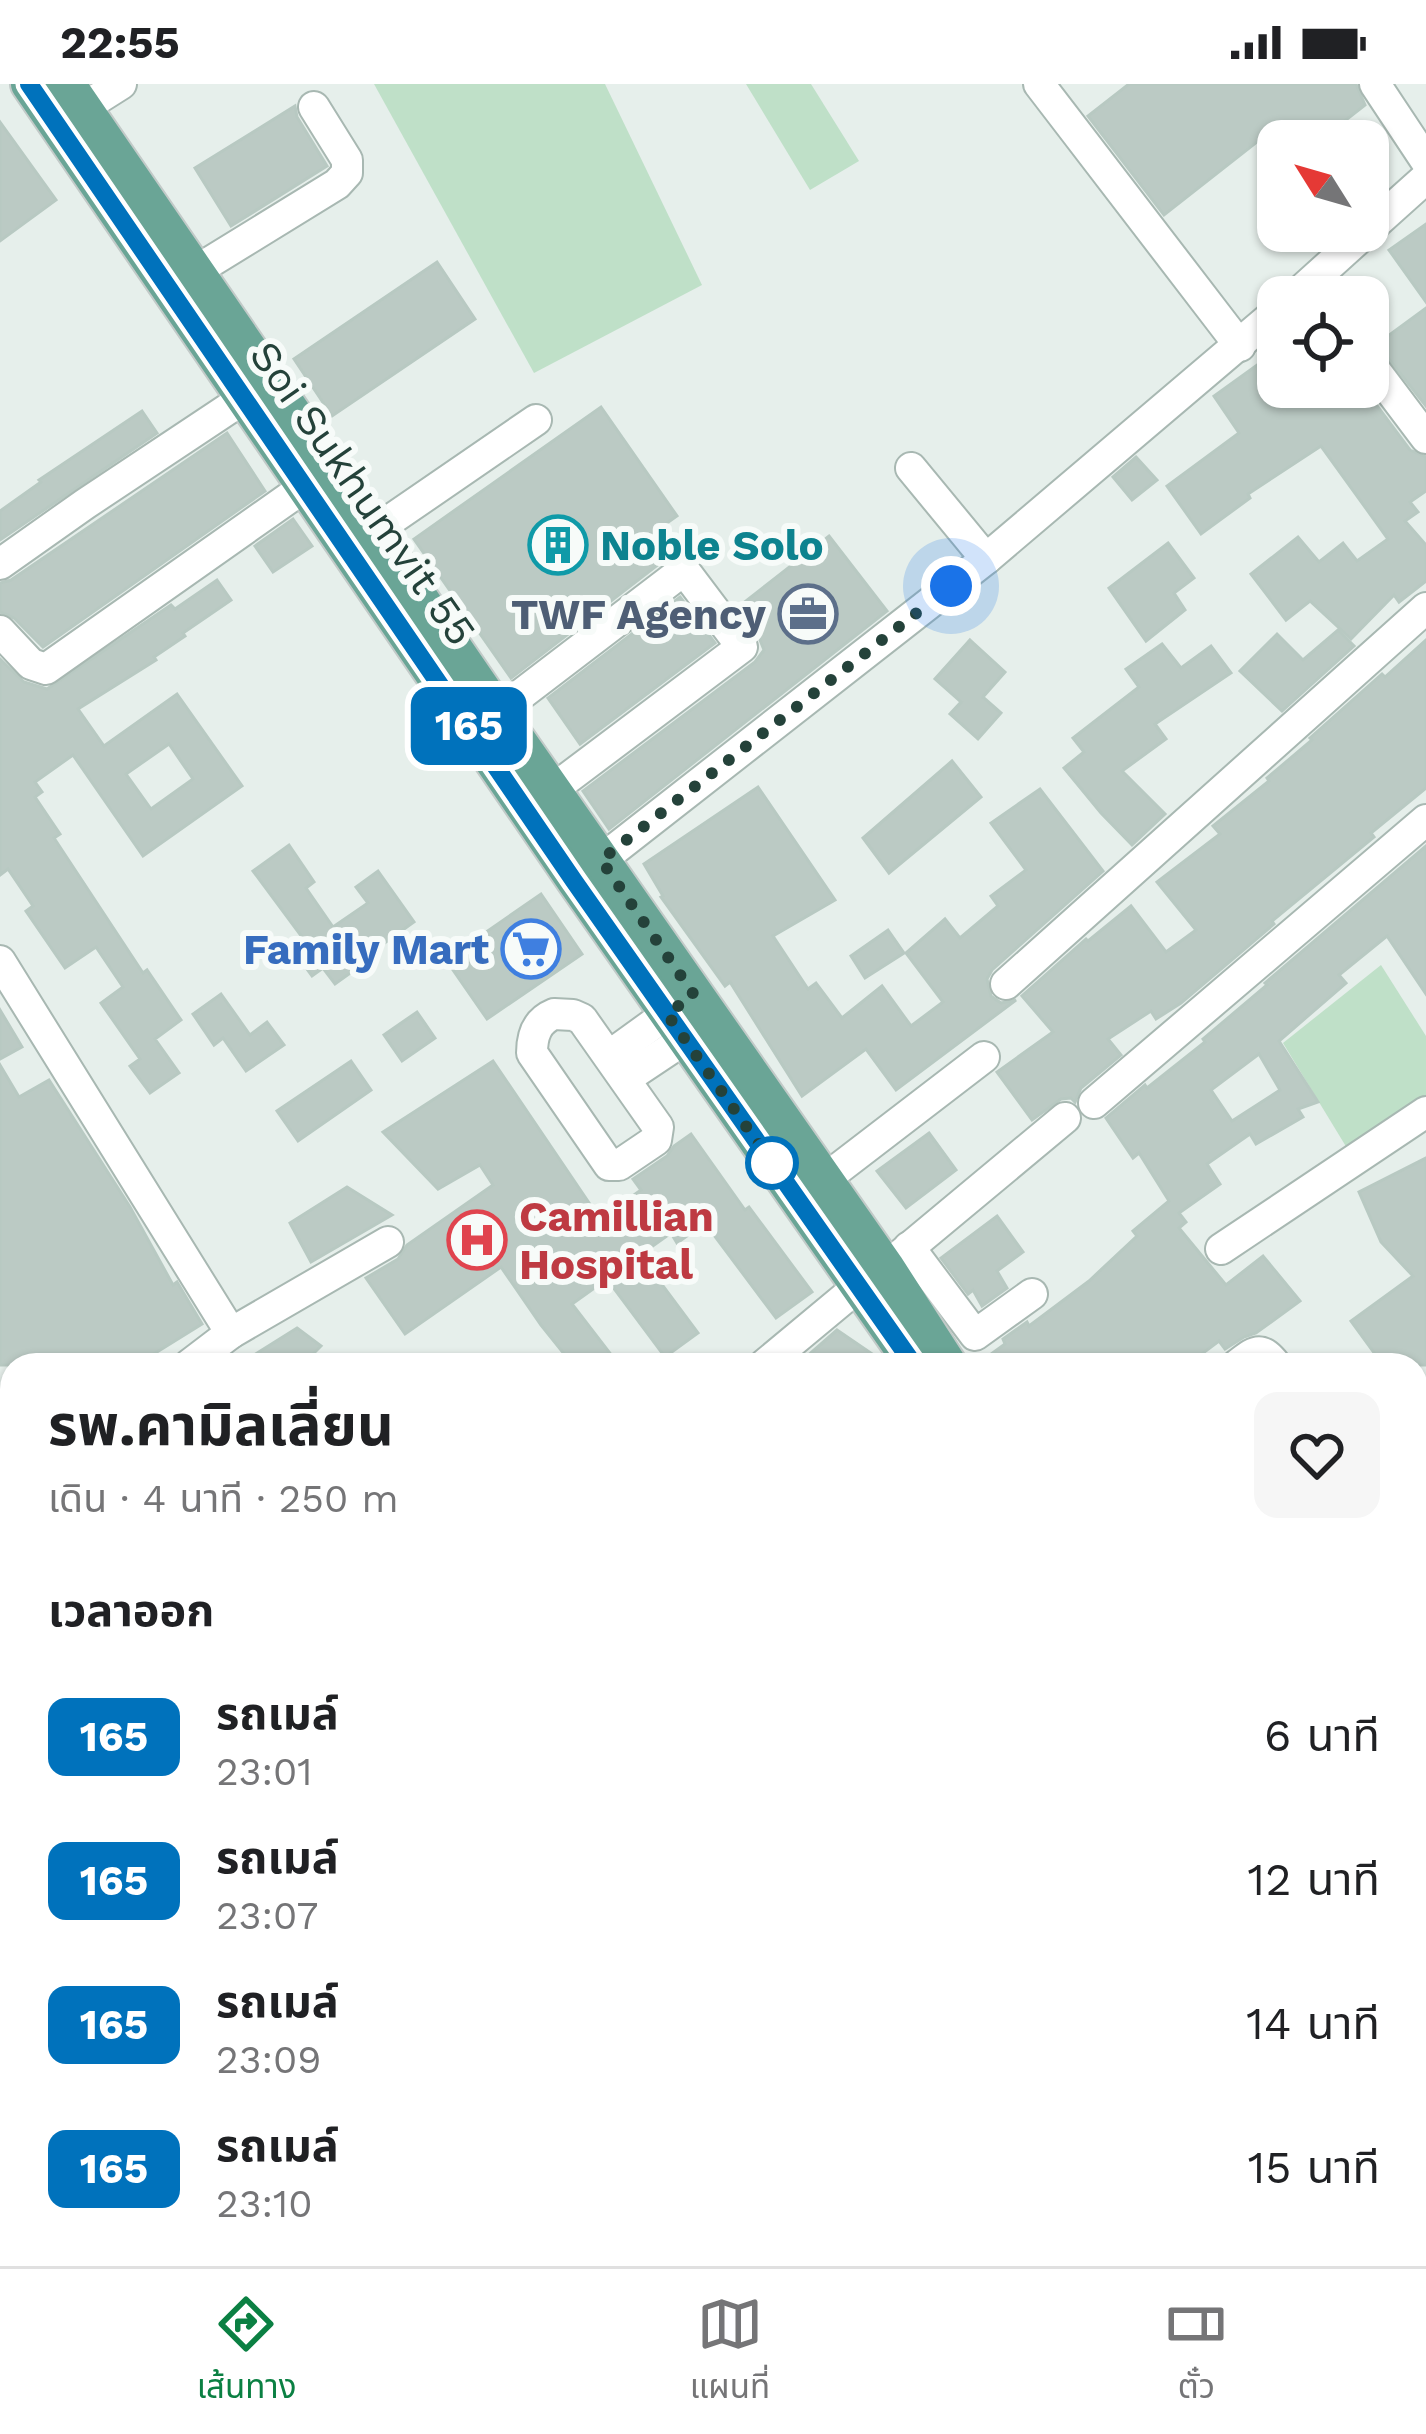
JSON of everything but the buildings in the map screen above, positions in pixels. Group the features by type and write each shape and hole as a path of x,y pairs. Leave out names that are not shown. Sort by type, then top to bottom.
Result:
{"main road":[{"name":"Soi Sukhumvit 55","path":"29,84 303,488 690,1017 885,1267 910,1353"},
{"name":"Soi Sukhumvit 55","path":"75,96 601,860 690,1017 825,1179 941,1353"}],"street":[{"path":"75,96 121,84"},
{"path":"1039,84 1240,346"},
{"path":"1375,84 1426,161"},
{"path":"194,272 337,184 347,173 347,160 314,107"},
{"path":"1389,209 1426,178"},
{"path":"1322,276 1344,252"},
{"path":"601,860 986,559 1257,330"},
{"path":"1389,389 1426,438"},
{"path":"0,564 243,399"},
{"path":"373,532 536,420"},
{"path":"911,469 986,559"},
{"path":"0,632 31,664 46,669 303,488"},
{"path":"498,712 684,570 742,647 552,790"},
{"path":"1006,984 1426,608"},
{"path":"1094,1103 1426,820"},
{"path":"0,961 231,1334"},
{"path":"554,1014 582,1019 617,1068 658,1127 658,1134 656,1140 613,1167 532,1053 538,1025 554,1014"},
{"path":"617,1068 690,1017"},
{"path":"825,1179 984,1057"},
{"path":"1222,1249 1426,1112"},
{"path":"779,1353 1064,1118"},
{"path":"205,1353 388,1242"},
{"path":"885,1267 975,1335 1032,1294"}],"green space":[{"path":"374,84 605,84 702,285 534,373"},
{"path":"746,84 811,84 859,161 810,190"},
{"path":"1381,965 1426,1036 1426,1110 1353,1158 1283,1043"}],"bus line":[{"name":"165","path":"29,84 574,881 906,1353"}],"place":[{"name":"Noble Solo","path":"558,545"},
{"name":"TWF Agency","path":"808,614"},
{"name":"Family Mart","path":"531,949"},
{"name":"Camillian Hospital","path":"477,1240"}],"route":[{"path":"772,1163 784,1180 667,1014 694,995 601,860 951,586"}]}
